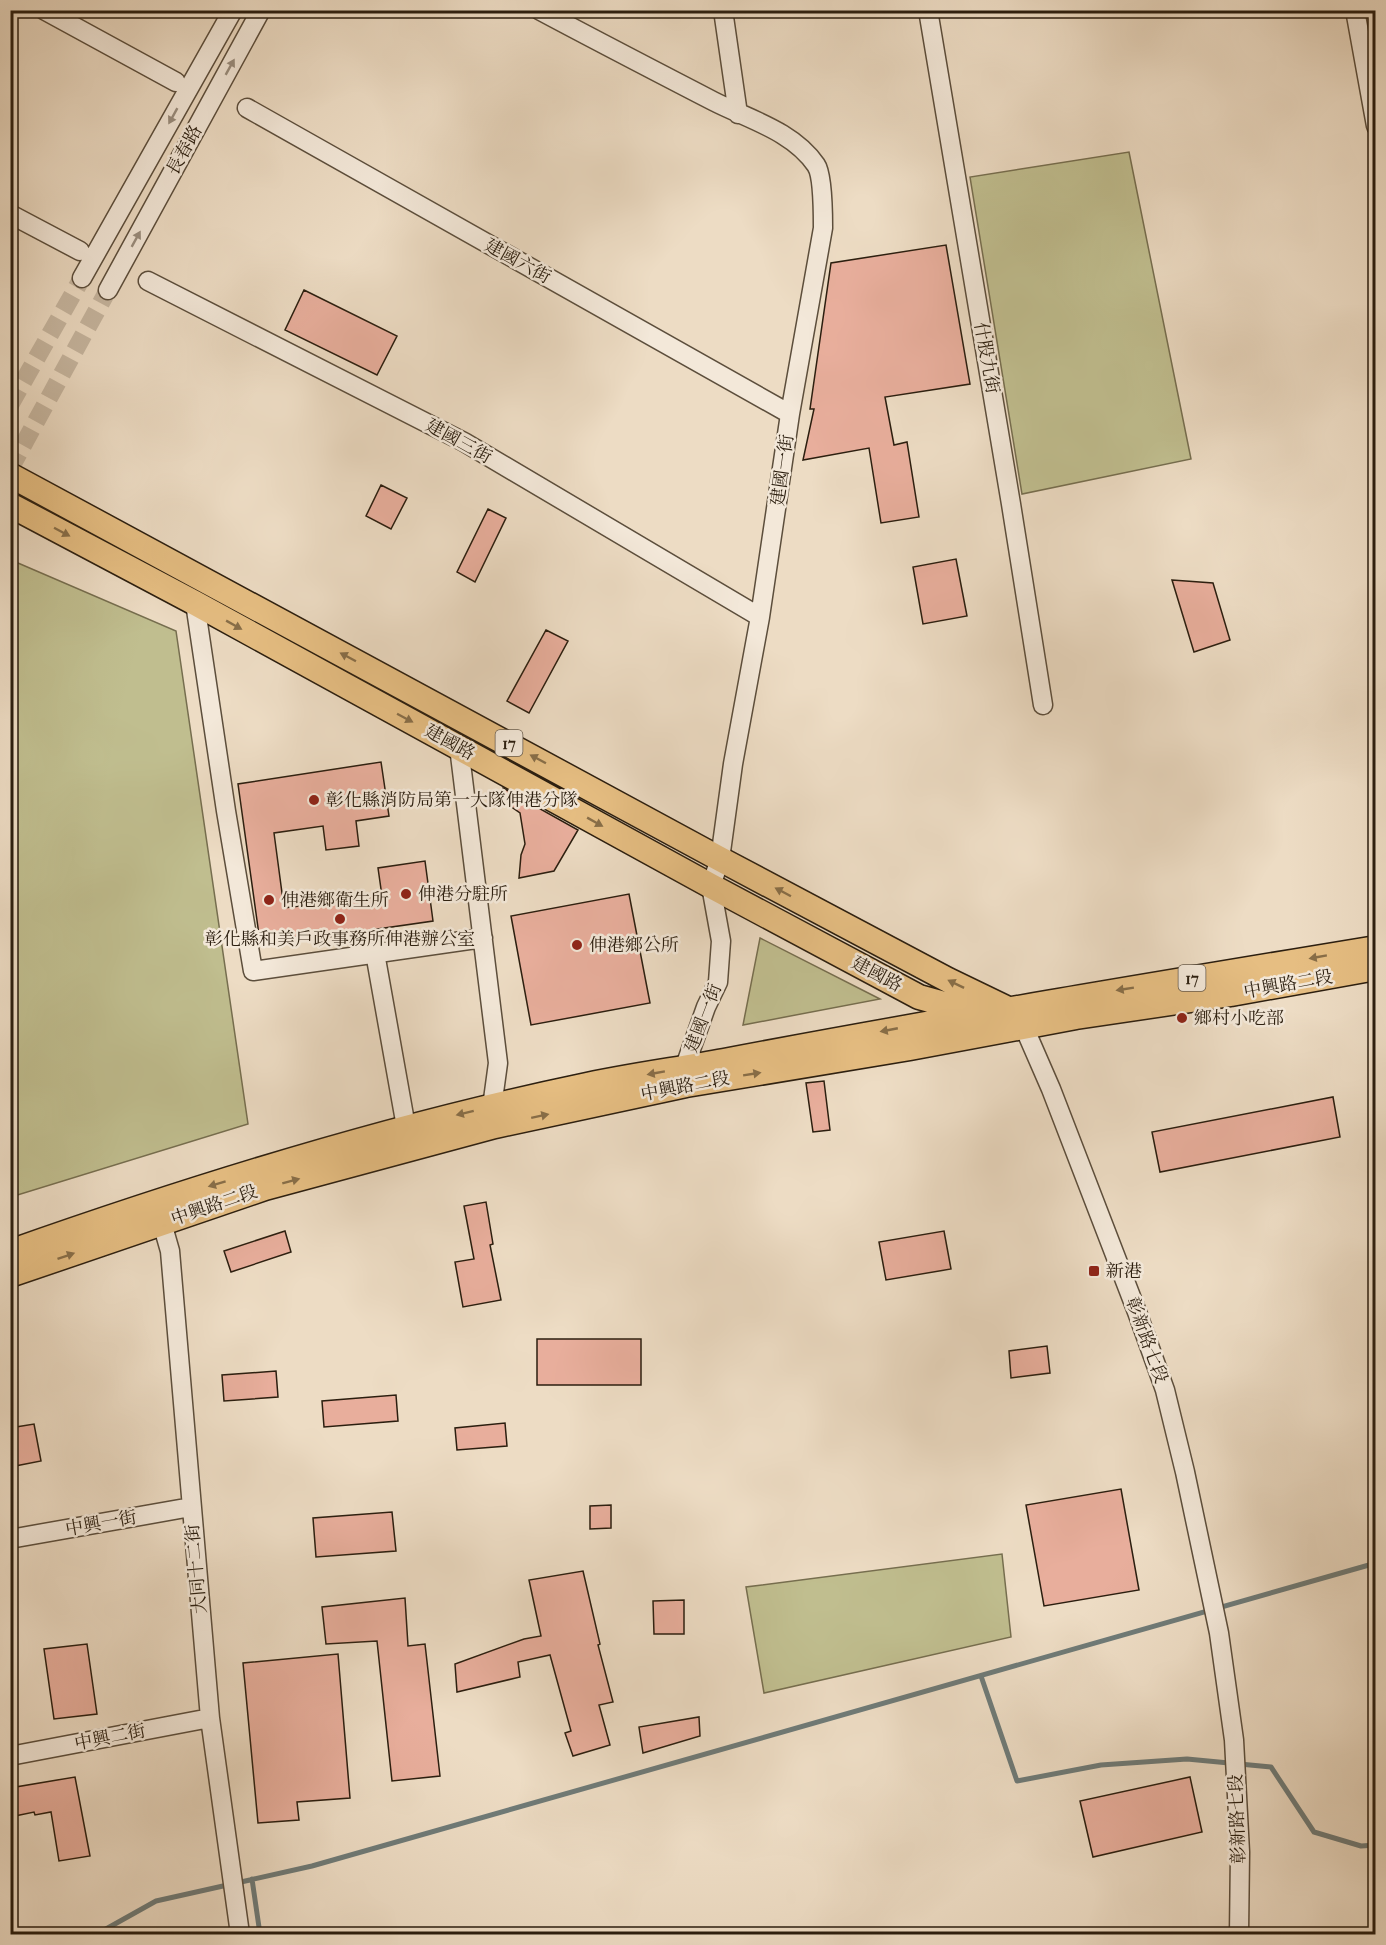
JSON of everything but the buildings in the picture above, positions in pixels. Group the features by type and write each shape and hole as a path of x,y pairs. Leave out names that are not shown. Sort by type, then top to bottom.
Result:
{"main road":[{"name":"建國路","path":"10,475 1016,1018"},
{"name":"建國路","path":"10,505 195,603 711,886 919,997 979,1014 1016,1018"},
{"name":"中興路二段","path":"685,1077 910,1048 1016,1018 1376,948"},
{"name":"中興路二段","path":"1016,1018 1376,968"},
{"name":"中興路二段","path":"10,1252 265,1188 409,1139 493,1116 685,1077 906,1026 979,1014"},
{"name":"中興路二段","path":"10,1275 161,1213"}],"street":[{"path":"44,10 176,82"},
{"name":"長春路","path":"82,278 233,10"},
{"name":"長春路","path":"108,290 261,10"},
{"name":"建國一街","path":"539,10 738,114 778,132 802,148 818,167 823,228 790,414 760,617 733,764 720,859 711,886 721,941 718,982 706,1006 685,1077"},
{"path":"723,10 738,114"},
{"name":"什股九街","path":"928,10 1009,488 1043,705"},
{"path":"1355,10 1376,126"},
{"name":"建國六街","path":"247,108 790,414"},
{"path":"10,214 80,251"},
{"name":"建國三街","path":"148,281 464,442 760,617"},
{"path":"195,603 253,971 483,938"},
{"path":"459,747 498,1063 493,1116"},
{"path":"375,953 409,1139"},
{"name":"彰新路七段","path":"1016,1018 1051,1089 1137,1312 1165,1390 1185,1472 1219,1633 1234,1740 1239,1852 1239,1935"},
{"name":"大同十二街","path":"161,1213 170,1251 210,1718 240,1935"},
{"name":"中興一街","path":"10,1539 191,1507"},
{"name":"中興二街","path":"10,1756 210,1718"}],"shaded area":[{"path":"1129,152 1191,459 1022,494 970,177"},
{"path":"11,560 176,631 248,1124 11,1197"},
{"path":"760,938 880,999 743,1025"},
{"path":"1002,1554 1011,1637 764,1693 746,1587"}],"waterway":[{"path":"97,1934 156,1901 312,1866 1376,1563"},
{"path":"981,1676 1017,1781 1101,1765 1187,1759 1271,1767 1314,1832 1361,1846 1376,1845"},
{"path":"252,1879 260,1934"}],"tunnel":[{"path":"10,405 82,278"},
{"path":"10,469 108,290"}],"place":[{"name":"彰化縣消防局第一大隊伸港分隊","path":"314,800"},
{"name":"伸港分駐所","path":"406,894"},
{"name":"伸港鄉衛生所","path":"269,900"},
{"name":"彰化縣和美戶政事務所伸港辦公室","path":"340,919"},
{"name":"伸港鄉公所","path":"577,945"},
{"name":"鄉村小吃部","path":"1182,1018"},
{"name":"新港","path":"1094,1271"}]}
